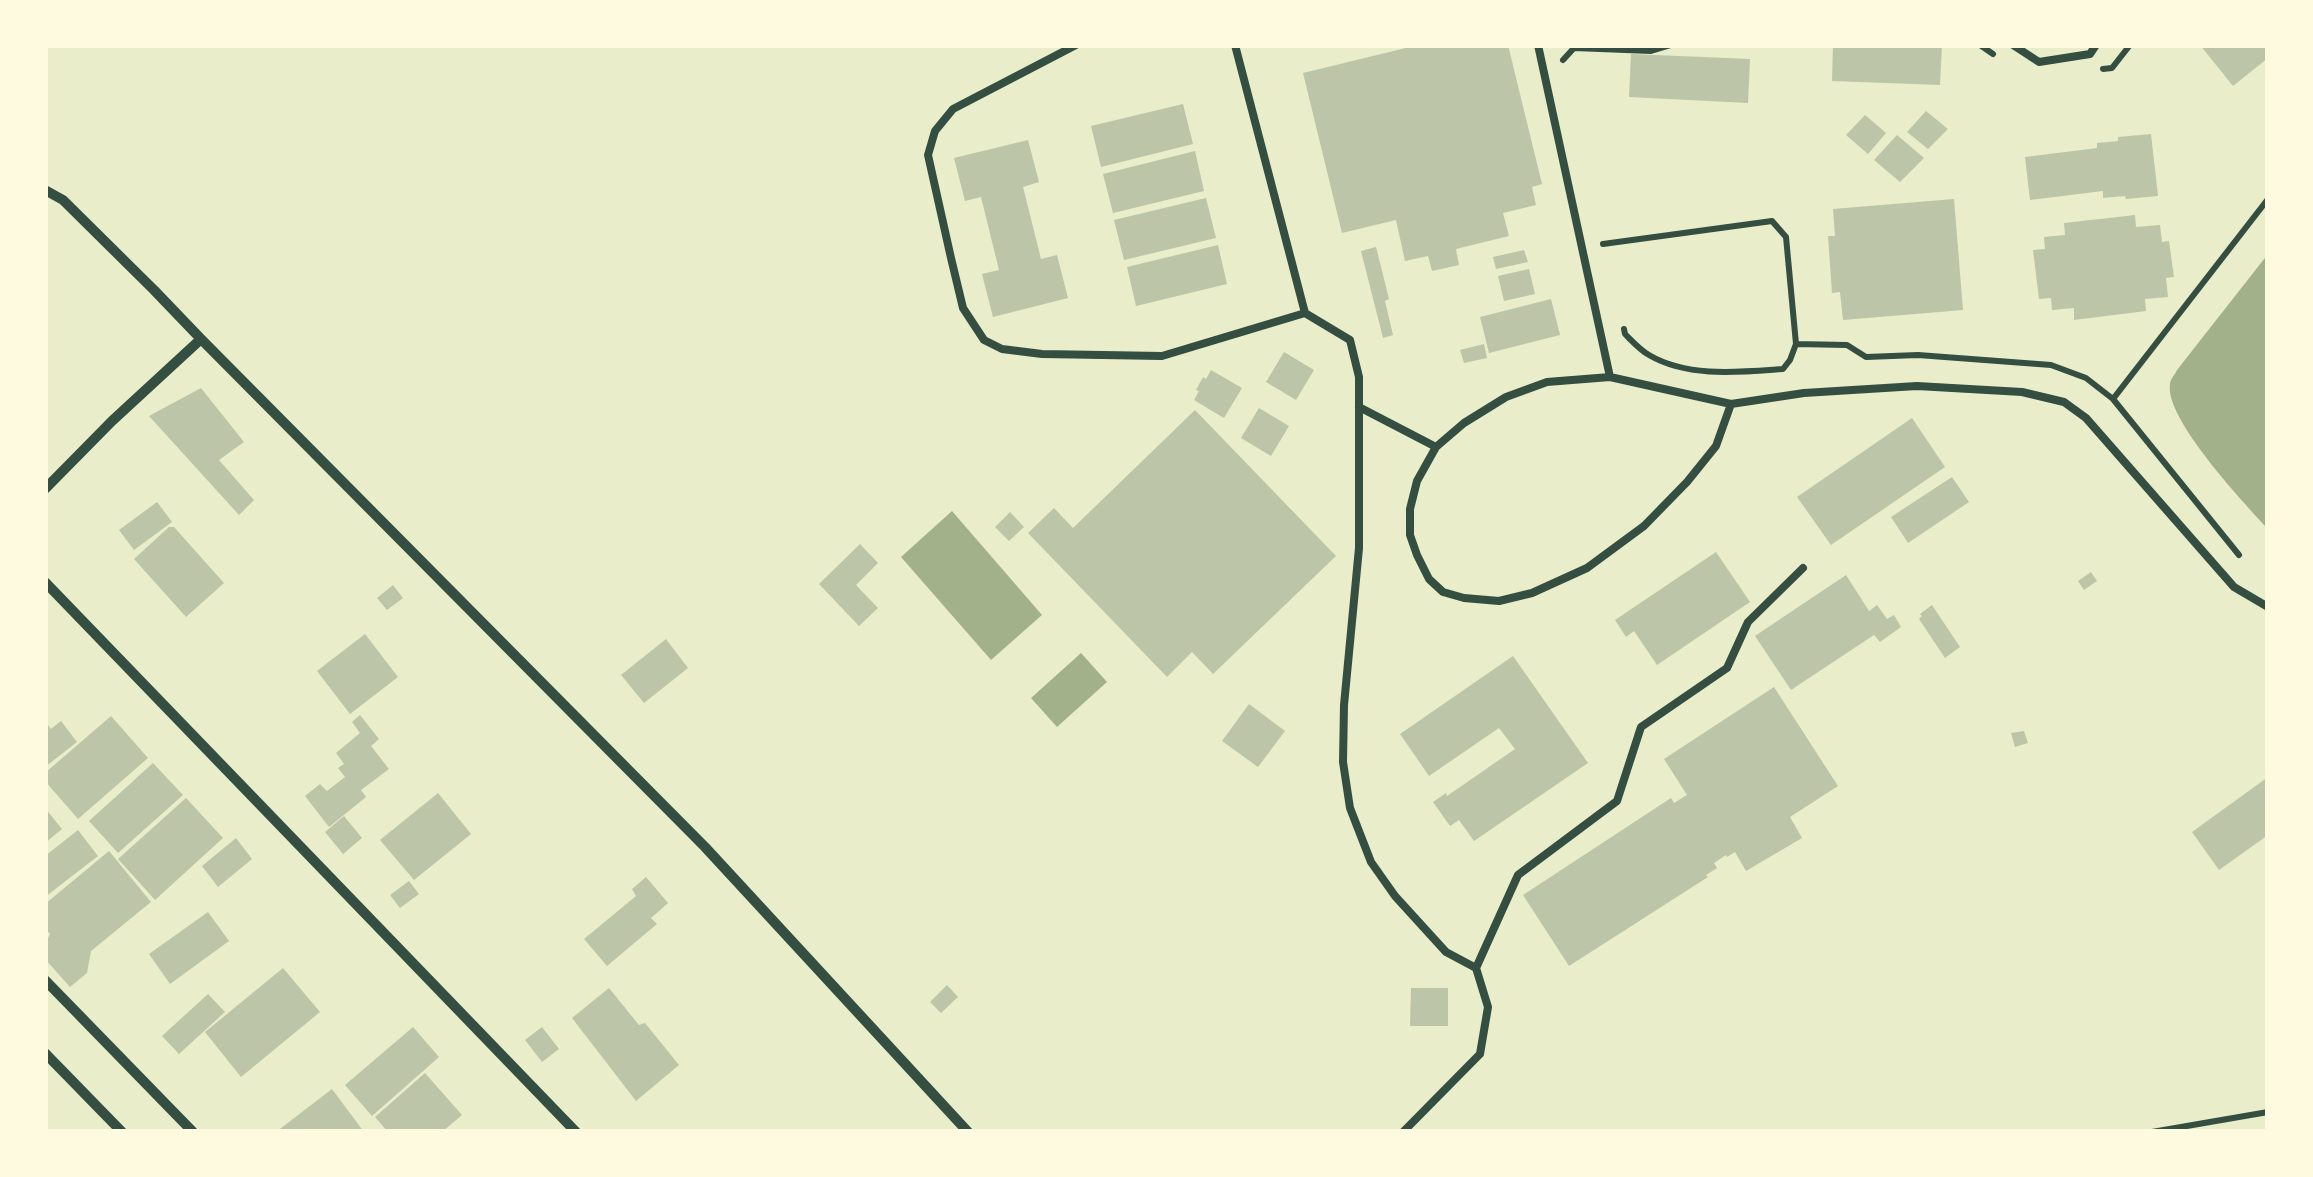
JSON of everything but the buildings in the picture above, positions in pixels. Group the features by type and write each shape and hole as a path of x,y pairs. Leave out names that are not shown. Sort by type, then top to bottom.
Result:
{"street":[{"path":"45,190 63,200 154,290 705,847 968,1132"},
{"path":"45,489 200,339"},
{"path":"45,582 576,1132"},
{"path":"45,980 193,1132"},
{"path":"45,1053 122,1132"}],"lane":[{"path":"1076,45 952,109 935,131 928,155 950,258 963,308 984,340 1002,349 1042,354 1162,356 1305,313"},
{"path":"1235,45 1305,313 1350,340 1359,377 1359,548 1343,743 1350,808 1371,862 1395,896 1446,952 1476,968"},
{"path":"1538,45 1610,377"},
{"path":"2013,45 2038,62 2090,54 2096,45"},
{"path":"1732,404 1716,446 1687,482 1644,526 1588,568 1532,593 1499,601 1443,592 1429,579 1416,555 1410,536 1410,509 1417,481 1436,447 1464,423 1506,398 1547,382 1610,377 1732,404 1804,393 1916,386 2022,392 2064,402 2086,418 2234,587 2268,607"},
{"path":"1359,407 1436,447"},
{"path":"1403,1132 1480,1054 1488,1007 1476,968 1518,874 1618,801 1641,727 1727,668 1748,622 1803,568"}],"path":[{"path":"1561,63 1574,48 1651,51 1671,45"},
{"path":"2113,399 2268,200"},
{"path":"1599,226 1603,244 1772,220 1786,236 1796,344 1783,369 1716,373 1664,362 1645,354 1625,334 1621,316"},
{"path":"1796,344 1847,345 1866,357 1918,355 2051,365 2086,378 2113,399 2245,562"},
{"path":"2152,1132 2268,1112"}],"shaded area":[{"path":"2268,254 2268,529 2192,438 2179,417 2170,384"},
{"path":"952,511 1042,615 991,660 901,557"},
{"path":"1081,653 1107,682 1057,727 1031,698"}]}
